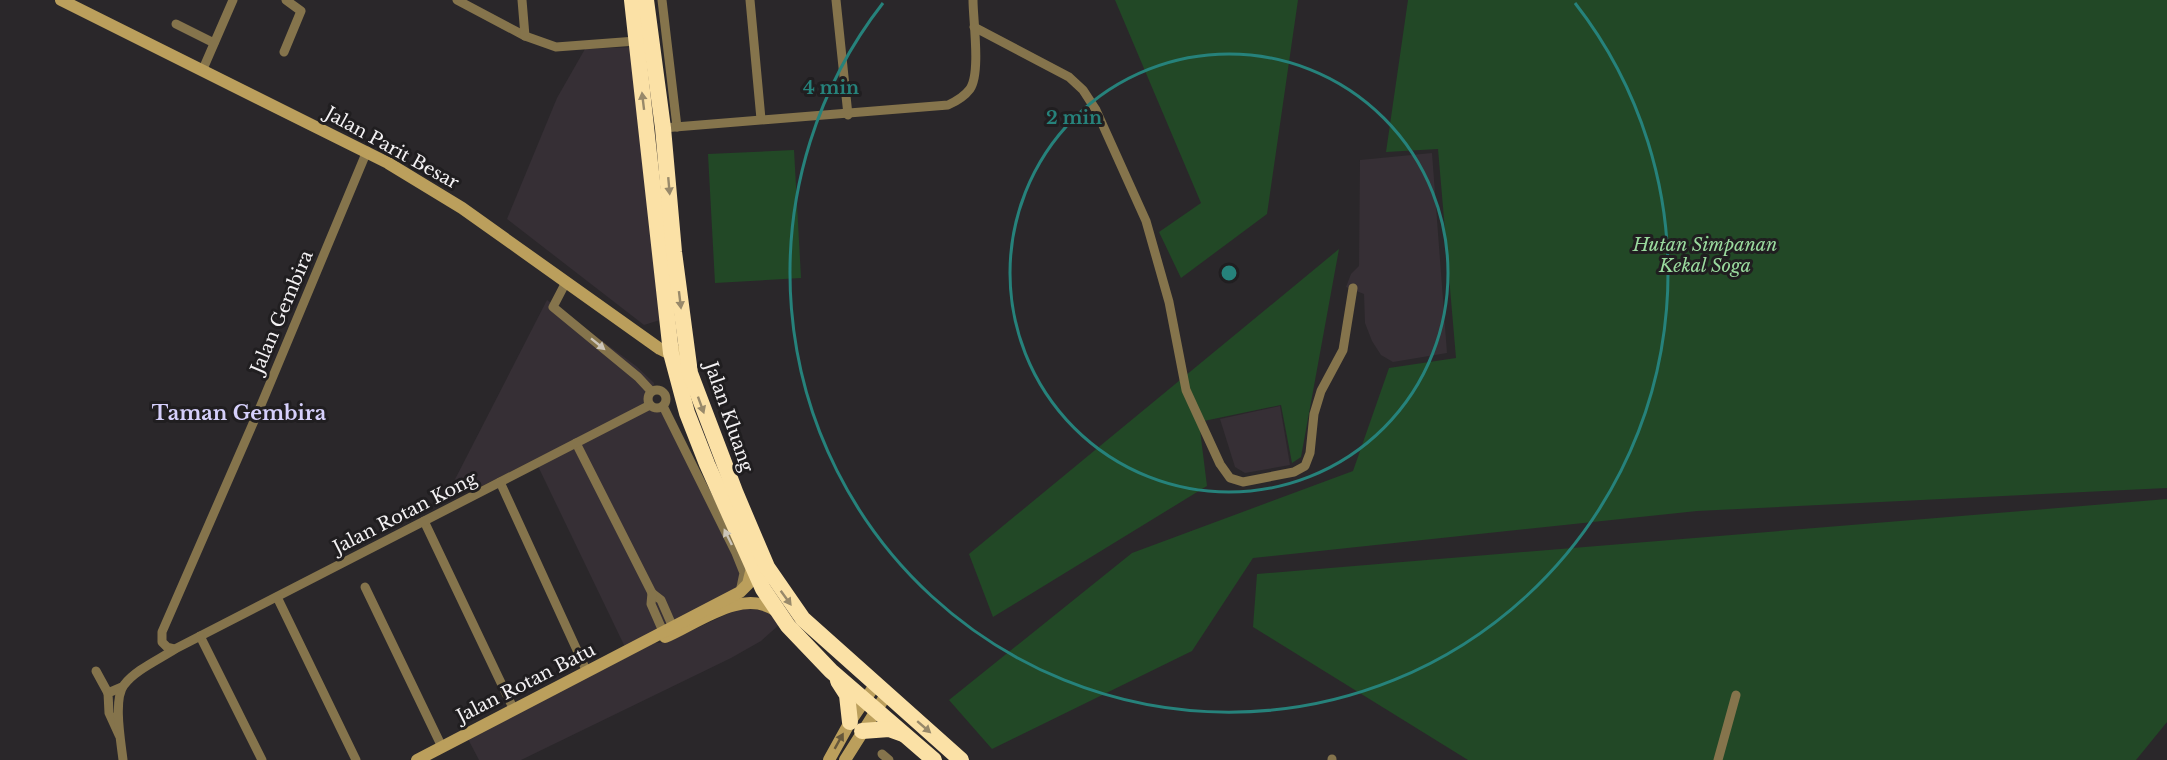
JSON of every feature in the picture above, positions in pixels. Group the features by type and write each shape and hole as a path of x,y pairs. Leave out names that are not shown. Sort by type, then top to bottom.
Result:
{"highway":[{"name":"Jalan Kluang","path":"632,0 650,159 691,423 752,568 777,611 806,646 831,671 934,760"},
{"name":"Jalan Kluang","path":"646,0 670,127 678,351 690,373 713,437 758,547 777,585 803,619 961,760"},
{"path":"650,159 653,139 670,127"},
{"path":"831,671 847,695 856,726 889,729 907,735"}],"street":[{"name":"Jalan Parit Besar","path":"61,0 203,69 453,202 660,350 678,351"},
{"path":"203,69 234,0"},
{"path":"284,52 301,11 286,0"},
{"path":"457,0 546,45 570,48 636,41"},
{"path":"522,0 525,36"},
{"path":"662,0 670,127 761,119 848,115 948,105 963,98 972,87 975,72 973,0"},
{"path":"750,0 761,119"},
{"path":"836,0 848,115"},
{"path":"176,24 214,43"},
{"path":"974,27 1069,77 1083,90 1096,110 1146,222 1169,302 1186,390 1220,464 1230,478 1243,482 1294,472 1305,466 1311,453 1314,414 1321,391 1343,350 1353,288"},
{"name":"Jalan Gembira","path":"175,649 167,647 162,642 162,632 261,405 365,156"},
{"path":"565,284 553,307 638,377 651,391"},
{"path":"657,389 665,394 666,400 663,406 655,408 650,405 647,400 651,391 657,389"},
{"name":"Jalan Rotan Kong","path":"108,693 122,687 175,649 650,405"},
{"path":"663,406 744,573 740,592"},
{"path":"576,443 652,593 651,604 669,631"},
{"path":"500,482 587,672"},
{"path":"424,521 514,710"},
{"path":"740,592 748,585 752,568"},
{"path":"365,587 442,747"},
{"name":"Jalan Rotan Batu","path":"669,631 740,592"},
{"path":"277,597 356,760"},
{"name":"Jalan Rotan Batu","path":"417,760 669,631 741,602 757,601 777,611"},
{"path":"200,636 262,760"},
{"path":"96,671 108,693 109,713 121,740"},
{"path":"122,687 119,719 123,760"},
{"path":"829,760 881,690"},
{"path":"1719,760 1736,695"},
{"path":"845,760 856,726"}],"shaded area":[{"path":"635,47 663,319 644,325 507,219 557,98 585,49"},
{"path":"1432,153 1447,353 1393,362 1381,355 1372,341 1365,323 1364,294 1346,287 1351,274 1359,266 1360,160"},
{"path":"547,300 636,366 654,383 653,400 478,488 448,493"},
{"path":"645,406 662,412 733,554 740,574 738,587 625,647 536,462"},
{"path":"1280,406 1290,465 1245,473 1235,467 1220,419"},
{"path":"740,608 766,611 780,624 761,641 731,658 521,760 479,760 468,739 654,643 667,642"}],"green space":[{"path":"1115,0 1298,0 1267,214 1181,278 1159,232 1201,203"},
{"name":"Hutan Simpanan Kekal Soga","path":"1408,0 2167,0 2167,488 1697,511 1253,558 1192,651 992,749 949,700 1132,553 1353,471 1389,368 1456,358 1438,149 1386,152"},
{"path":"794,150 801,278 715,283 708,154"},
{"path":"1339,249 1301,457 1292,463 1281,405 1199,422 1207,486 993,617 969,554"},
{"path":"2167,499 2167,722 2136,760 1468,760 1253,627 1257,574"}],"district":[{"name":"Taman Gembira","path":"239,413"}]}
